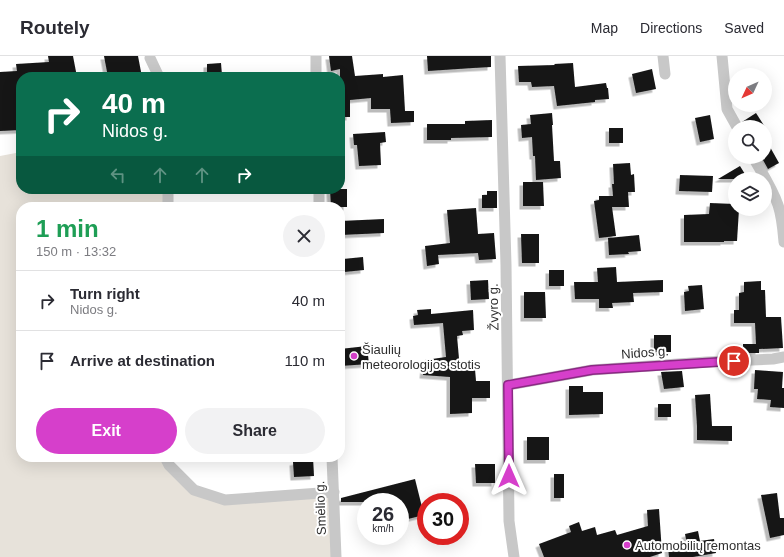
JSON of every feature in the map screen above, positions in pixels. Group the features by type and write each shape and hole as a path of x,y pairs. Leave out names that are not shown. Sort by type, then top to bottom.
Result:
{"street":[{"path":"316,56 316,72"},
{"name":"Žvyro g.","path":"500,56 506,265 509,521 514,557"},
{"path":"664,56 665,74"},
{"path":"722,56 727,109 733,120"},
{"path":"150,58 157,72"},
{"path":"757,164 770,186 778,206 784,242"},
{"name":"Nidos g.","path":"508,385 592,370 773,359 784,357"},
{"path":"168,462 194,490 225,500 334,492"},
{"name":"Smėlio g.","path":"332,462 336,557"}],"shaded area":[{"path":"16,153 16,194 168,194 168,202 16,202 16,462 169,462 194,490 225,500 334,492 336,557 0,557 0,156"}],"building":[{"path":"48,56 73,56 76,72 16,72 16,130 0,131 0,72 17,71 16,64 49,62"},
{"path":"104,56 138,56 141,72 107,72"},
{"path":"329,56 352,56 355,76 383,74 383,77 403,75 405,111 414,111 414,122 391,123 390,109 371,109 371,98 350,100 350,117 345,117 345,72 340,72 340,69 331,71"},
{"path":"427,56 491,56 491,67 428,71"},
{"path":"221,63 222,72 207,72 207,64"},
{"path":"573,63 575,87 606,83 609,99 557,106 554,86 532,87 531,82 519,82 518,66"},
{"path":"652,69 656,89 636,93 632,74"},
{"path":"552,113 554,161 560,161 561,178 536,180 535,156 533,156 532,137 522,138 521,125 531,124 530,115"},
{"path":"756,113 760,120 745,120"},
{"path":"710,115 714,139 700,142 695,118"},
{"path":"492,120 492,137 427,140 427,124 465,124 465,121"},
{"path":"609,128 623,128 623,143 609,143"},
{"path":"385,132 386,142 380,143 381,165 359,166 357,145 354,145 353,134"},
{"path":"772,150 779,163 768,169 765,164 772,164"},
{"path":"630,163 631,175 634,174 635,192 628,192 629,207 612,207 616,236 599,238 594,201 599,200 599,196 613,196 613,164"},
{"path":"740,166 744,172 730,172"},
{"path":"728,173 728,179 718,179"},
{"path":"680,175 713,176 712,192 679,191"},
{"path":"523,182 543,182 544,206 523,206"},
{"path":"345,189 347,189 347,207 345,207 345,202 331,202 330,194 345,194"},
{"path":"487,191 497,191 497,208 482,208 482,195 487,195"},
{"path":"710,203 728,204 728,216 739,216 737,241 684,242 684,215 709,214"},
{"path":"476,208 478,234 494,233 496,259 479,260 478,253 438,255 439,264 427,266 425,246 450,243 447,210"},
{"path":"384,219 384,233 345,235 345,221"},
{"path":"521,234 539,234 539,263 522,263"},
{"path":"639,235 641,251 628,252 629,254 609,255 608,238"},
{"path":"363,257 364,270 345,272 345,259"},
{"path":"616,267 617,282 663,280 663,292 633,293 634,302 612,303 613,308 599,308 599,299 575,299 574,282 598,282 597,268"},
{"path":"549,270 564,270 564,286 549,286"},
{"path":"488,280 489,299 471,300 470,281"},
{"path":"761,281 761,290 765,290 766,317 781,317 783,348 759,349 759,353 743,353 743,344 756,344 755,323 734,323 734,310 739,310 739,293 744,292 744,282"},
{"path":"702,285 704,309 685,311 684,292 689,291 688,286"},
{"path":"524,292 545,292 546,318 524,318"},
{"path":"431,309 431,314 473,310 474,330 462,331 463,335 457,336 460,370 475,369 476,381 490,381 490,398 472,398 472,413 450,414 450,377 423,375 425,360 446,357 443,323 414,325 413,316 418,315 417,310"},
{"path":"654,335 671,335 671,352 654,352"},
{"name":"Šiaulių meteorologijos stotis","path":"367,346 369,364 345,366 345,348"},
{"path":"755,370 783,372 782,388 784,388 784,408 770,407 771,400 757,399 758,389 754,389"},
{"path":"682,371 684,387 664,389 661,372"},
{"path":"569,386 583,386 583,392 603,392 603,414 569,415"},
{"path":"710,394 712,426 732,426 732,441 697,440 695,395"},
{"path":"658,404 671,404 671,417 658,417"},
{"path":"527,437 549,437 549,460 527,460"},
{"path":"293,462 313,462 314,476 294,477"},
{"path":"475,464 495,464 495,483 476,483"},
{"path":"554,474 564,474 564,498 554,498"},
{"path":"415,479 418,493 417,493 417,517 409,519 409,493 360,493"},
{"path":"777,493 780,518 784,518 784,535 770,538 761,495"},
{"path":"357,494 357,502 341,502 341,498"},
{"path":"659,509 662,553 650,557 544,557 539,544 571,532 569,526 579,522 582,531 595,527 597,535 615,530 617,535 648,526 647,510"},
{"path":"698,531 700,541 714,539 716,553 693,557 669,557 668,547 687,544 685,534"}],"place":[{"name":"Šiaulių meteorologijos stotis","path":"354,356"},
{"name":"Automobilių remontas","path":"627,545"}],"route":[{"path":"509,476 508,385 592,370 734,361"}]}
